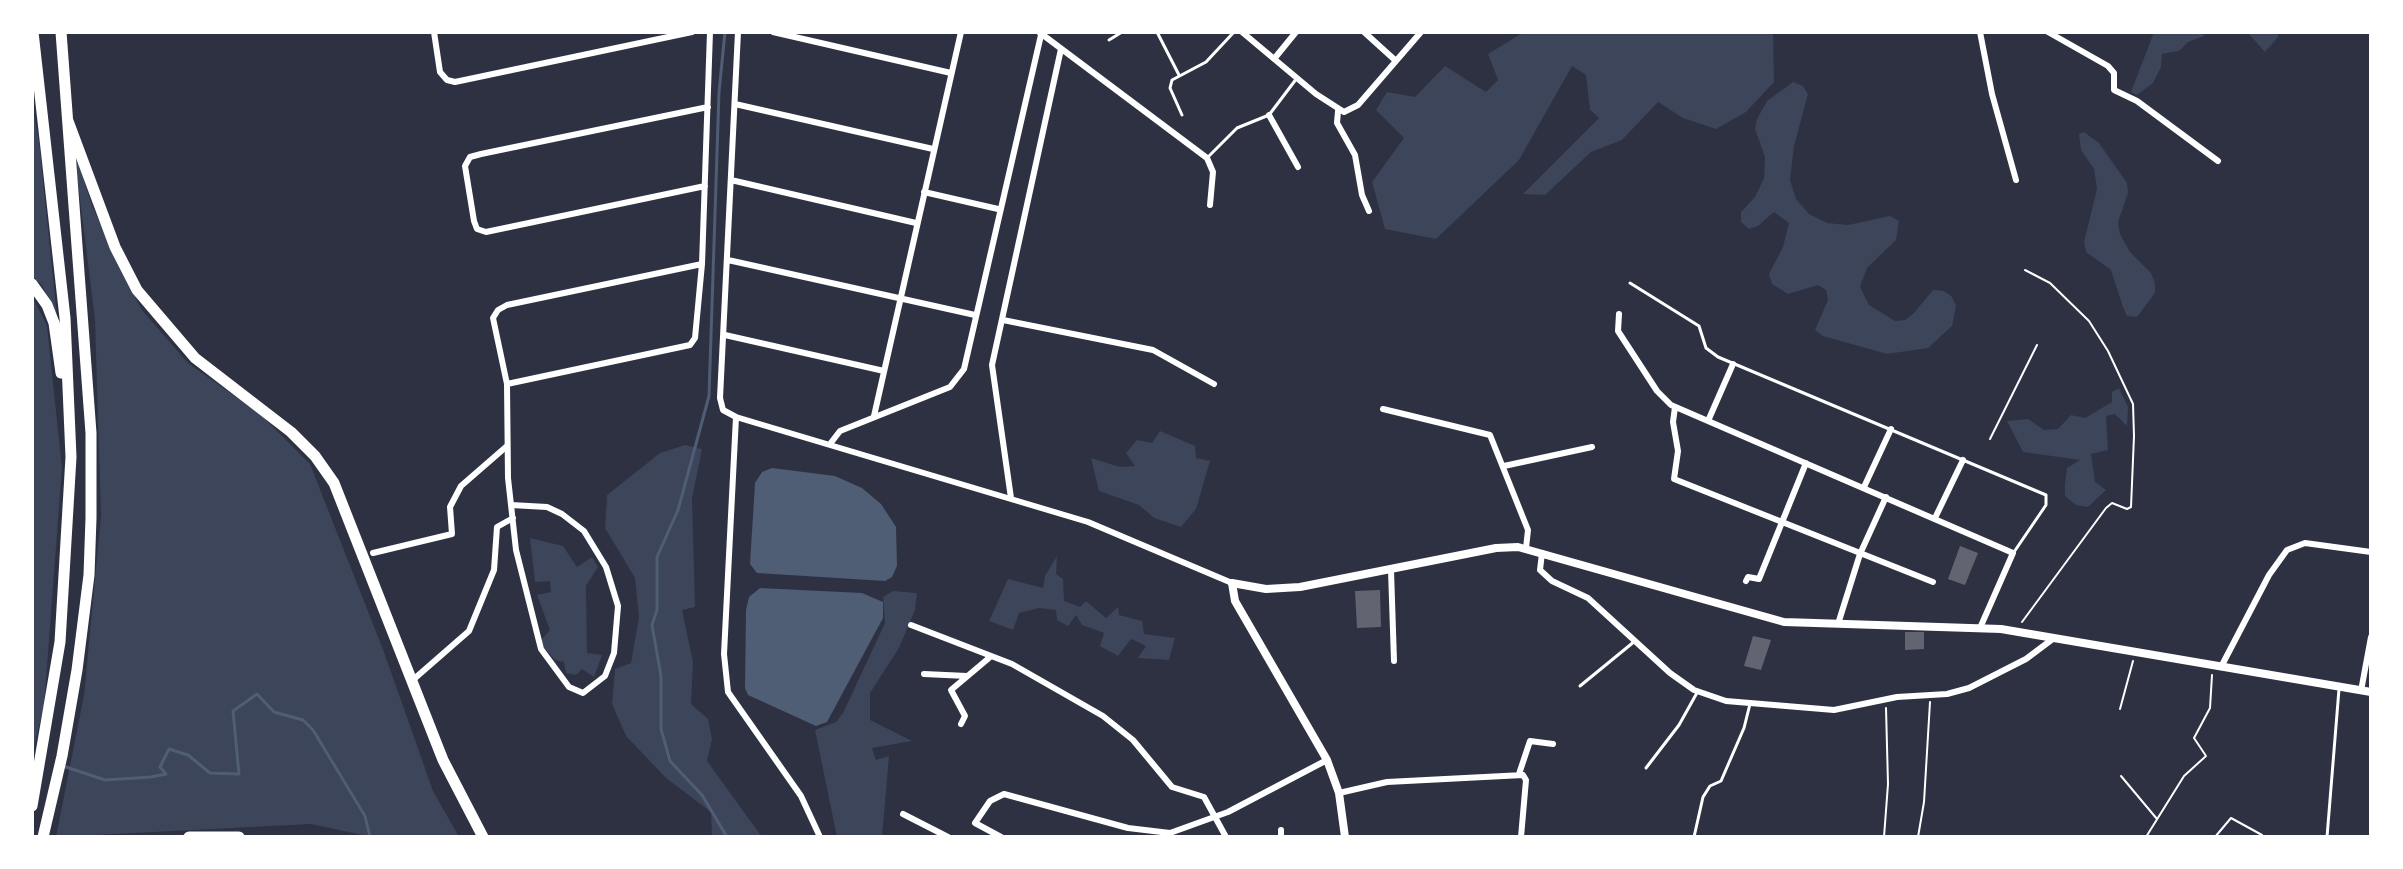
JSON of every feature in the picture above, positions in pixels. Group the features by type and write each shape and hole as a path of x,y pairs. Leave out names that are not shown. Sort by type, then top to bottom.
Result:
{"highway":[{"path":"32,806 44,751 62,629 71,457 65,318 33,32"},
{"path":"43,837 62,756 84,621 91,518 91,433 61,32"},
{"path":"32,67 36,54"},
{"path":"68,121 115,247 137,290 195,358 291,432 315,456 334,483 414,679 443,760 483,837"},
{"path":"32,284 47,305 54,323 71,457"},
{"path":"192,837 239,837"}],"street":[{"path":"434,32 440,72 455,82 692,32"},
{"path":"507,384 690,345 697,331 702,264 710,32"},
{"path":"738,32 720,406 736,417 1109,530 1249,588 1288,588 1496,548 1526,548 1766,619 1838,625 2016,631 2366,692 2371,637"},
{"path":"773,32 951,73"},
{"path":"874,416 961,32"},
{"path":"1242,32 1338,111 1344,112 1358,105 1421,32"},
{"path":"1274,59 1296,32"},
{"path":"1364,32 1396,61"},
{"path":"1980,32 2016,180"},
{"path":"2048,32 2108,66 2114,73 2114,90 2137,101 2218,161"},
{"path":"830,444 840,431 955,382 964,369 1040,33 1207,158 1213,172 1210,205"},
{"path":"1011,498 1006,447 992,372 1061,49"},
{"path":"735,104 933,149"},
{"path":"705,186 481,231 474,221 465,166 470,157 481,154 708,107"},
{"path":"1338,111 1337,123 1355,155 1362,195 1369,211"},
{"path":"1269,115 1298,167"},
{"path":"731,180 916,223"},
{"path":"924,192 998,209"},
{"path":"728,260 975,315"},
{"path":"511,505 547,507 562,514 584,531 606,567 618,606 614,653 605,676 583,693 569,687 541,649 516,550 511,505 507,446 507,384 493,318 498,310 702,264"},
{"path":"1619,314 1618,331 1657,391 1675,407 2013,553 1980,628"},
{"path":"1003,320 1153,350 1214,384"},
{"path":"725,335 884,371"},
{"path":"1708,421 1733,364"},
{"path":"1675,407 1673,422 1678,451 1674,479 1933,582"},
{"path":"1383,409 1486,432 1492,438 1528,530 1526,548"},
{"path":"736,417 726,683 735,707 801,796 820,837"},
{"path":"1864,487 1891,429"},
{"path":"373,553 452,534 450,507 461,486 507,446"},
{"path":"1504,466 1592,447"},
{"path":"1935,518 1963,460"},
{"path":"1746,581 1748,577 1759,579 1806,463"},
{"path":"1838,625 1860,554 1886,497"},
{"path":"414,679 469,631 494,570 497,527 513,518"},
{"path":"2217,667 2269,575 2287,550 2305,543 2371,552"},
{"path":"1542,553 1539,564 1543,574 1588,598 1670,673 1698,691 1726,701 1834,710 1885,699 1930,697 1969,688 2034,654 2054,638"},
{"path":"1391,570 1394,661"},
{"path":"1232,583 1235,601 1327,760 1339,793 1345,837"},
{"path":"911,625 1023,670 1103,716 1133,740 1172,787 1204,797 1226,837"},
{"path":"961,724 965,716 951,690 989,658"},
{"path":"924,674 967,676"},
{"path":"1519,774 1530,741 1553,744"},
{"path":"1001,837 977,825 975,820 990,801 1009,793 1055,809 1157,833 1184,829 1216,817 1327,760"},
{"path":"1339,793 1387,782 1519,774 1526,780 1521,837"},
{"path":"903,814 948,837"}],"lane":[{"path":"1109,40 1122,32"},
{"path":"1157,32 1179,75"},
{"path":"1182,115 1170,88 1172,80 1218,53 1234,32"},
{"path":"1207,158 1237,128 1269,115 1297,78"},
{"path":"1630,283 1699,326 1709,352 2048,497 2028,536 2013,553"},
{"path":"1580,686 1635,641"},
{"path":"2327,837 2339,687"},
{"path":"1646,768 1679,725 1698,691"},
{"path":"1694,837 1703,797 1710,786 1721,781 1744,728 1750,704"}],"path":[{"path":"2016,631 2106,508 2112,503 2131,507 2133,404 2108,351 2089,321 2050,283 2025,270"},
{"path":"1990,439 2037,345"},
{"path":"2120,709 2135,653"},
{"path":"2146,837 2184,776 2206,756 2194,738 2210,708 2217,667"},
{"path":"1918,837 1924,802 1930,697"},
{"path":"1884,837 1888,784 1885,699"},
{"path":"2121,776 2158,820"},
{"path":"2215,837 2231,818 2262,835"}],"shaded area":[{"path":"1524,32 1773,32 1774,82 1746,112 1716,129 1683,118 1658,102 1622,140 1591,152 1545,195 1523,194 1599,118 1590,110 1586,75 1572,66 1519,160 1436,239 1385,229 1372,182 1404,138 1376,110 1387,92 1415,97 1445,66 1486,92 1498,80 1488,54"},
{"path":"2154,32 2203,32 2204,36 2188,42 2179,51 2162,54 2161,67 2153,83 2137,95 2131,92"},
{"path":"2247,32 2276,32 2279,36 2265,52"},
{"path":"1793,82 1803,86 1808,94 1794,146 1790,180 1796,199 1809,214 1827,223 1848,225 1890,216 1899,221 1896,240 1867,268 1860,287 1869,305 1895,321 1905,320 1913,314 1933,290 1944,291 1952,297 1956,306 1952,326 1928,348 1887,354 1823,336 1815,330 1828,300 1826,290 1818,285 1788,294 1772,284 1769,274 1783,247 1789,223 1774,212 1758,226 1749,229 1741,222 1741,212 1755,197 1764,178 1765,157 1755,129 1757,119 1767,101"},
{"path":"32,105 39,141 57,317 42,285 32,277"},
{"path":"2084,132 2099,143 2127,183 2128,193 2118,222 2120,234 2130,252 2151,273 2155,283 2155,293 2137,317 2127,316 2111,270 2086,252 2084,242 2097,189 2094,169 2081,150 2079,134"},
{"path":"74,151 93,208 141,309 188,363 260,414 310,464 384,652 433,791 459,837 372,837 311,824 56,837 84,695 101,516 95,320"},
{"path":"32,296 47,326 62,468 44,706 32,755"},
{"path":"2119,388 2128,407 2127,426 2115,414 2106,416 2108,450 2091,454 2095,482 2106,490 2088,507 2076,505 2065,496 2065,484 2067,468 2080,460 2023,452 2007,421 2028,419 2044,430 2058,429 2071,415 2085,418 2112,402 2112,392"},
{"path":"1160,431 1195,446 1196,458 1210,461 1196,509 1181,527 1154,518 1139,505 1099,491 1091,458 1120,467 1135,466 1126,453 1137,440 1152,443"},
{"path":"685,445 702,449 692,499 695,607 682,610 693,662 691,704 708,719 712,739 707,761 762,837 712,837 711,812 666,778 626,736 612,704 615,669 631,663 639,617 635,578 605,528 607,495 660,453"},
{"path":"772,468 835,476 862,488 881,504 896,527 897,566 892,577 885,581 757,573 750,564 755,483 762,472"},
{"path":"530,538 563,546 577,567 592,557 598,567 586,586 587,653 602,655 594,677 582,669 576,675 566,673 564,662 555,660 543,646 541,640 550,630 537,595 551,592 550,581 535,582"},
{"path":"1057,556 1056,574 1063,579 1064,601 1080,607 1086,601 1106,618 1118,607 1119,615 1142,621 1144,634 1175,638 1169,660 1138,658 1146,646 1131,639 1118,656 1100,646 1104,633 1082,625 1076,615 1068,626 1057,620 1056,610 1039,608 1019,613 1013,630 989,621 1008,579 1043,588 1045,576"},
{"path":"760,588 862,593 883,602 883,618 827,722 816,726 748,695 745,688 746,610 749,597"},
{"path":"893,591 917,593 915,610 899,648 870,693 870,720 912,741 872,748 876,760 889,756 882,837 837,837 815,730 836,722 843,713 885,623 883,597"}],"building":[{"path":"1960,546 1978,553 1965,585 1948,579"},
{"path":"1380,590 1381,627 1357,628 1355,591"},
{"path":"1905,632 1924,632 1924,649 1905,650"},
{"path":"1753,636 1771,640 1761,670 1744,666"}],"waterway":[{"path":"725,32 719,92 709,396 678,510 657,557 657,610 652,625 661,676 661,729 670,761 702,795 727,837"},
{"path":"63,766 105,780 151,777 166,774 160,767 169,749 188,755 210,773 239,774 233,711 257,694 274,712 303,720 313,730 365,816 370,837"}]}
